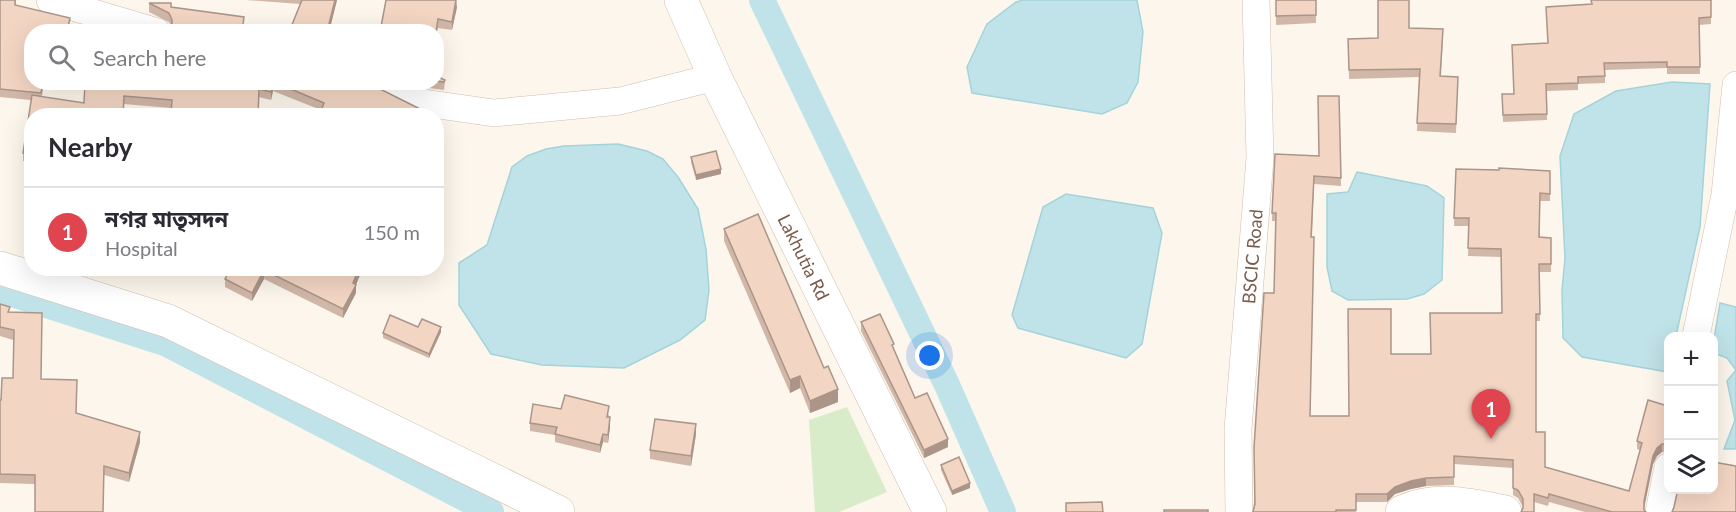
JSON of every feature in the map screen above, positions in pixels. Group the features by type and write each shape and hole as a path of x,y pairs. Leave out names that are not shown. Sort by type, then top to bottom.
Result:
{"street":[{"path":"50,0 130,24"},
{"name":"Lakhutia Rd","path":"681,0 715,77 930,512"},
{"name":"BSCIC Road","path":"1239,512 1238,429 1260,158 1256,0"},
{"path":"399,90 424,103 494,113 620,101 715,77"},
{"path":"1697,332 1725,195 1736,84"},
{"path":"0,268 24,276"},
{"path":"25,276 168,321 558,512"},
{"path":"1659,512 1664,487"},
{"path":"1402,512 1417,505 1460,502 1505,512"}],"green space":[{"path":"847,407 887,492 839,512 815,512 809,420"}],"water":[{"path":"1023,0 1137,0 1143,32 1138,82 1127,103 1102,114 972,93 967,67 987,24 1016,2"},
{"path":"1672,82 1710,84 1700,227 1677,332 1664,332 1664,371 1582,357 1563,338 1562,290 1565,258 1560,156 1574,114 1616,91"},
{"path":"618,144 647,151 663,159 678,177 698,209 706,249 709,290 705,320 680,340 624,368 542,365 491,354 459,305 459,263 487,245 512,167 527,156 546,149"},
{"path":"1357,172 1427,186 1444,198 1442,280 1424,294 1407,299 1348,300 1332,291 1327,267 1327,194 1348,192"},
{"path":"1066,194 1153,208 1162,233 1142,344 1126,358 1018,328 1012,315 1043,207"},
{"path":"1720,303 1736,307 1736,370 1727,358 1718,355 1718,332 1715,332"},
{"path":"1736,370 1736,449 1724,449 1735,420 1727,381"}],"building":[{"path":"0,0 15,0 15,5 70,18 69,24 24,24 24,90 42,90 41,93 0,89"},
{"path":"302,0 335,0 329,24 292,24"},
{"path":"386,0 456,0 452,22 438,19 437,24 382,24"},
{"path":"1276,0 1316,0 1316,15 1276,16"},
{"path":"1378,0 1409,0 1409,28 1443,29 1440,76 1458,77 1456,124 1417,123 1420,69 1349,70 1348,39 1378,38"},
{"path":"1591,0 1711,0 1711,17 1699,18 1700,67 1667,67 1667,62 1604,63 1605,76 1578,77 1578,83 1546,84 1547,114 1503,115 1502,94 1514,94 1512,45 1548,43 1546,7 1592,4"},
{"path":"149,3 171,3 171,7 244,17 243,24 172,24 169,13"},
{"path":"85,90 259,90 258,108 172,108 172,100 124,96 123,108 30,108 32,95 84,103"},
{"path":"293,90 382,90 418,108 322,108 324,103"},
{"path":"1318,96 1339,96 1341,178 1314,176 1311,237 1314,237 1310,416 1349,416 1348,309 1391,309 1391,354 1431,354 1430,313 1502,313 1501,249 1468,248 1469,218 1454,218 1456,169 1499,170 1499,168 1550,171 1550,194 1540,193 1539,237 1551,238 1551,264 1539,264 1540,314 1536,314 1536,432 1545,432 1545,467 1629,491 1642,443 1637,441 1648,400 1664,405 1664,444 1657,448 1653,456 1644,501 1646,512 1612,512 1549,494 1548,498 1534,494 1534,512 1521,512 1523,499 1518,490 1513,488 1513,460 1454,456 1454,477 1411,481 1395,487 1387,494 1356,494 1356,510 1253,512 1255,504 1254,448 1264,293 1274,293 1276,213 1272,213 1275,154 1319,156"},
{"path":"716,151 721,169 696,175 691,157"},
{"path":"758,214 824,368 828,366 838,389 810,401 800,376 790,380 724,229"},
{"path":"227,276 261,276 252,293 225,279"},
{"path":"276,276 356,276 353,283 356,285 343,309"},
{"path":"0,304 10,307 8,312 42,313 41,379 77,380 76,413 140,432 129,473 104,466 103,512 35,512 35,475 0,474 2,378 13,378 14,330 0,327"},
{"path":"880,314 915,398 927,393 948,439 924,450 861,322"},
{"path":"390,315 418,327 422,319 441,327 429,354 383,333"},
{"path":"565,395 609,406 608,435 603,434 600,445 555,434 557,427 530,423 533,404 561,409"},
{"path":"655,419 696,424 691,456 650,450"},
{"path":"959,457 970,483 952,491 941,465"},
{"path":"1718,463 1736,466 1736,512 1672,512 1677,494 1718,494"},
{"path":"1102,502 1103,512 1066,512 1066,503"},
{"path":"1164,510 1208,510 1208,512 1164,512"}],"waterway":[{"path":"762,0 947,385 1003,512"},
{"path":"0,290 165,343 491,512"}],"place":[{"name":"নগর মাতৃসদন","path":"1491,439"}]}
